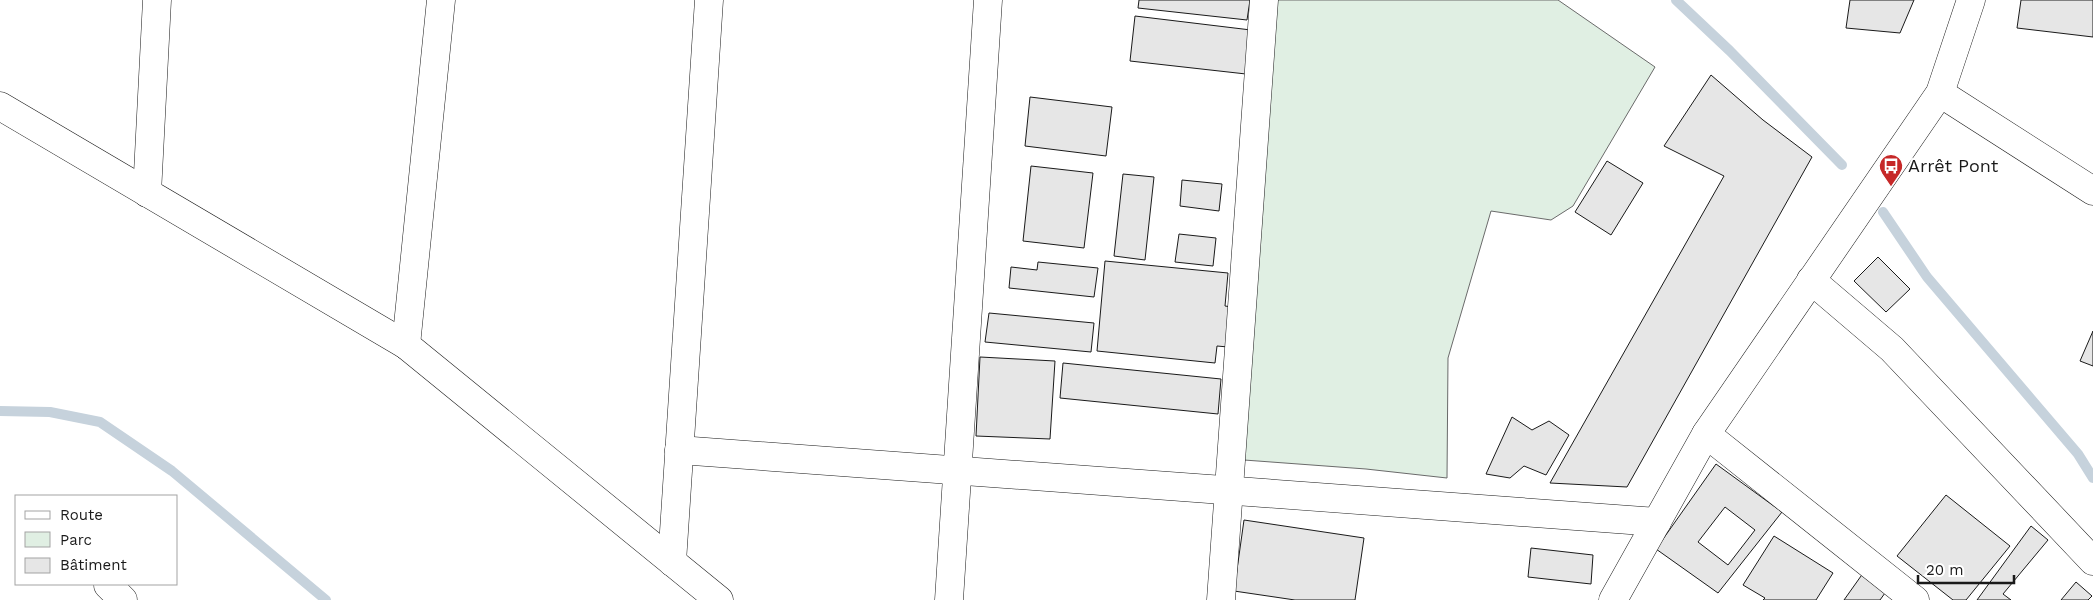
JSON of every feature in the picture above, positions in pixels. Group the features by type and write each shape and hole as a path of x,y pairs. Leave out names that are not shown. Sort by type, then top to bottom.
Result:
{"street":[{"path":"147,193 157,0"},
{"path":"406,344 441,0"},
{"path":"672,562 709,0"},
{"path":"949,600 988,0"},
{"path":"1221,600 1264,0"},
{"path":"1613,600 1706,434 1940,93 1971,0"},
{"path":"1940,93 2093,191"},
{"path":"0,106 406,344 672,562 702,595"},
{"path":"1811,280 1892,349 2093,560"},
{"path":"1706,434 1915,600"},
{"path":"679,450 1656,522"}],"green space":[{"path":"1271,0 1558,0 1655,67 1573,206 1551,220 1491,211 1448,358 1447,478 1366,469 1244,460"}],"building":[{"path":"1139,0 1250,0 1247,20 1138,8"},
{"path":"1850,0 1914,0 1900,33 1846,28"},
{"path":"2021,0 2093,0 2093,37 2017,28"},
{"path":"1135,16 1251,30 1246,74 1130,61"},
{"path":"1711,75 1763,120 1812,157 1627,487 1550,483 1724,176 1664,146"},
{"path":"1030,97 1112,107 1106,156 1025,146"},
{"path":"1607,161 1643,183 1611,235 1575,212"},
{"path":"1031,166 1093,173 1084,248 1023,241"},
{"path":"1123,174 1154,177 1145,260 1114,256"},
{"path":"1182,180 1222,184 1219,211 1180,206"},
{"path":"1179,234 1216,238 1213,266 1175,262"},
{"path":"1878,257 1910,289 1886,312 1854,281"},
{"path":"1105,261 1228,273 1225,306 1232,307 1228,347 1217,346 1215,363 1097,351"},
{"path":"1038,262 1098,268 1094,297 1009,288 1011,267 1037,270"},
{"path":"989,313 1094,323 1091,352 985,342"},
{"path":"2093,331 2093,366 2080,361"},
{"path":"980,357 1055,361 1050,439 976,436"},
{"path":"1063,363 1221,379 1218,414 1060,398"},
{"path":"1512,417 1532,430 1549,421 1569,435 1546,475 1524,466 1510,478 1486,474"},
{"path":"1716,464 1782,512 1718,593 1656,549","holes":["1725,507 1755,530 1728,565 1698,542"]},
{"path":"1946,495 2010,546 1966,600 1953,600 1897,556"},
{"path":"1244,520 1364,538 1355,600 1295,600 1234,591"},
{"path":"2031,526 2048,540 2003,594 2011,600 1977,600"},
{"path":"1774,536 1833,573 1816,600 1763,600 1765,598 1743,585"},
{"path":"1531,548 1593,555 1591,584 1528,577"},
{"path":"1866,569 1890,586 1880,600 1844,600"},
{"path":"2076,582 2092,596 2088,600 2061,600"}],"waterway":[{"path":"1676,0 1730,51 1842,165"},
{"path":"1883,212 1927,277 2078,454 2093,478"},
{"path":"0,411 50,412 100,422 172,471 326,600"}],"place":[{"name":"Arrêt Pont","path":"1891,187"}]}
